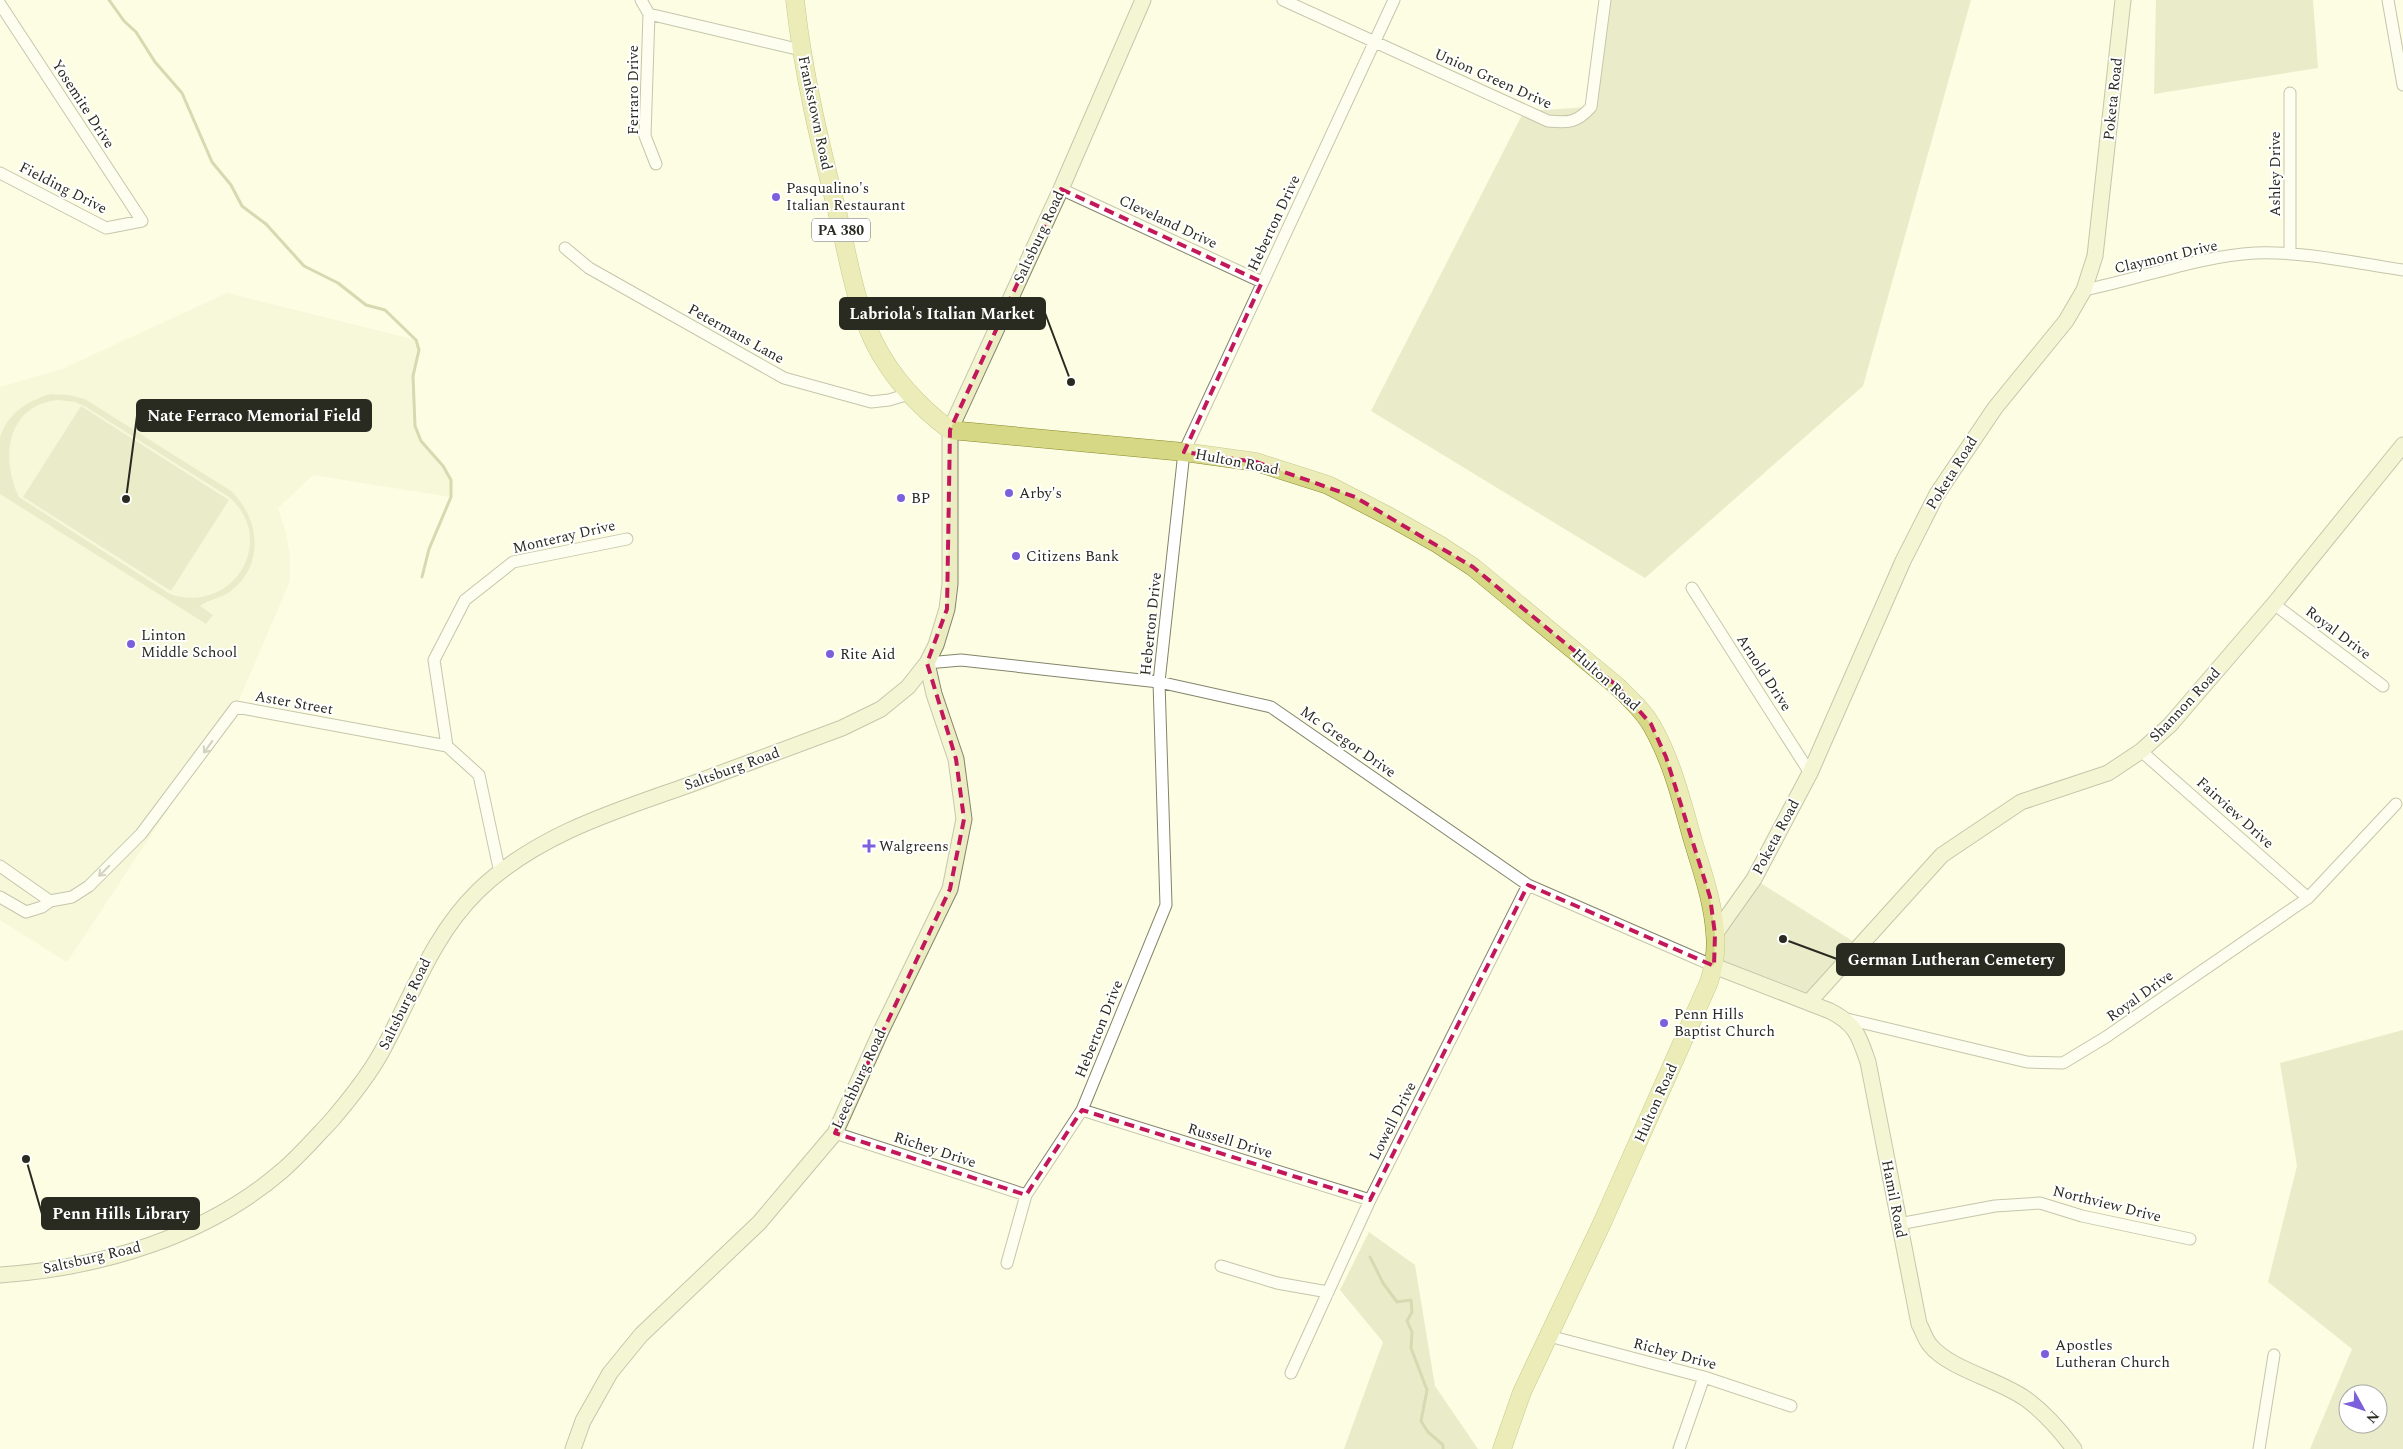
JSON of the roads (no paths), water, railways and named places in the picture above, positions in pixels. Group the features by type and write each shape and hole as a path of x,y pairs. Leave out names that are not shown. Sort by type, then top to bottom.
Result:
{"main road":[{"name":"Frankstown Road","path":"795,0 808,91 860,304 874,342 909,394 950,430"},
{"name":"Hulton Road","path":"950,430 1184,452 1256,462 1328,485 1355,497 1438,544 1473,568 1617,686 1651,724 1666,757 1710,897 1716,934 1714,966 1709,982 1604,1221 1522,1392 1502,1449"}],"street":[{"path":"641,0 649,14 801,50"},
{"name":"Saltsburg Road","path":"0,1274 68,1266 119,1254 155,1242 214,1217 282,1171 308,1146 357,1089 380,1055 426,961 442,933 479,890 500,873 533,850 583,823 842,728 881,709 908,687 927,663 942,630 950,584 950,430 1062,188 1143,0"},
{"name":"Union Green Drive","path":"1284,0 1375,44 1548,121 1570,123 1581,118 1591,107 1605,0"},
{"name":"Heberton Drive","path":"1007,1263 1026,1195 1082,1110 1166,905 1159,682 1184,452 1394,0"},
{"name":"Poketa Road","path":"1716,934 1754,879 1810,773 1903,561 1937,494 1995,408 2066,321 2084,290 2095,256 2123,0"},
{"path":"2388,0 2403,85"},
{"name":"Yosemite Drive","path":"0,4 142,221"},
{"name":"Ferraro Drive","path":"649,14 645,136 656,164"},
{"name":"Ashley Drive","path":"2290,93 2290,254"},
{"name":"Fielding Drive","path":"0,173 106,228 142,221"},
{"name":"Cleveland Drive","path":"1062,188 1262,282"},
{"name":"Petermans Lane","path":"565,248 589,268 784,378 871,402 890,400 909,394"},
{"name":"Claymont Drive","path":"2084,290 2128,282 2206,260 2255,254 2290,254 2403,270"},
{"name":"Shannon Road","path":"1809,1002 1942,855 2021,802 2108,773 2141,751 2170,725 2274,604 2403,445"},
{"name":"Monteray Drive","path":"447,746 434,660 465,600 513,562 627,539"},
{"name":"Arnold Drive","path":"1692,588 1810,773"},
{"name":"Royal Drive","path":"2274,604 2383,686"},
{"name":"Mc Gregor Drive","path":"927,663 961,660 1159,682 1270,707 1528,885 1714,966"},
{"name":"Leechburg Road","path":"573,1449 583,1421 610,1373 642,1335 759,1223 835,1133 881,1030 950,889 964,819 956,759 934,694 927,663"},
{"name":"Aster Street","path":"0,897 26,912 42,907 50,900 72,897 89,886 141,834 236,707 447,746"},
{"path":"447,746 479,775 500,873"},
{"name":"Fairview Drive","path":"2141,751 2308,898"},
{"name":"Royal Drive","path":"1847,1019 2027,1062 2063,1063 2106,1038 2308,898 2396,804"},
{"path":"0,866 50,900"},
{"name":"Lowell Drive","path":"1291,1373 1370,1200 1528,885"},
{"path":"1714,966 1809,1002 1847,1019"},
{"name":"Hamil Road","path":"1847,1019 1860,1039 1868,1062 1919,1324 1930,1345 1947,1360 1984,1376 2026,1399 2058,1428 2074,1449"},
{"name":"Russell Drive","path":"1082,1110 1370,1200"},
{"name":"Richey Drive","path":"835,1133 1026,1195"},
{"name":"Northview Drive","path":"1899,1224 1995,1206 2040,1203 2082,1216 2190,1239"},
{"path":"1221,1266 1277,1283 1328,1292"},
{"name":"Richey Drive","path":"1549,1336 1704,1377 1791,1406"},
{"path":"2259,1449 2274,1355"},
{"path":"1679,1449 1704,1377"}],"waterway":[{"path":"109,0 124,21 136,32 155,62 182,93 212,162 231,185 242,206 266,224 304,266 338,283 366,305 385,310 416,340 419,350 413,376 415,426 421,441 443,466 451,480 451,497 429,549 422,577"},
{"path":"1370,1257 1383,1283 1397,1302 1411,1300 1412,1312 1407,1321 1412,1332 1411,1348 1427,1390 1421,1421 1428,1432 1443,1445 1443,1449"}],"place":[{"name":"Pasqualino's Italian Restaurant","path":"776,197"},
{"name":"Labriola's Italian Market","path":"1071,382"},
{"name":"Arby's","path":"1009,493"},
{"name":"BP","path":"901,498"},
{"name":"Nate Ferraco Memorial Field","path":"126,499"},
{"name":"Citizens Bank","path":"1016,556"},
{"name":"Linton Middle School","path":"131,644"},
{"name":"Rite Aid","path":"830,654"},
{"name":"Walgreens","path":"869,846"},
{"name":"German Lutheran Cemetery","path":"1783,939"},
{"name":"Penn Hills Baptist Church","path":"1664,1023"},
{"name":"Penn Hills Library","path":"26,1159"},
{"name":"Apostles Lutheran Church","path":"2045,1354"}]}
